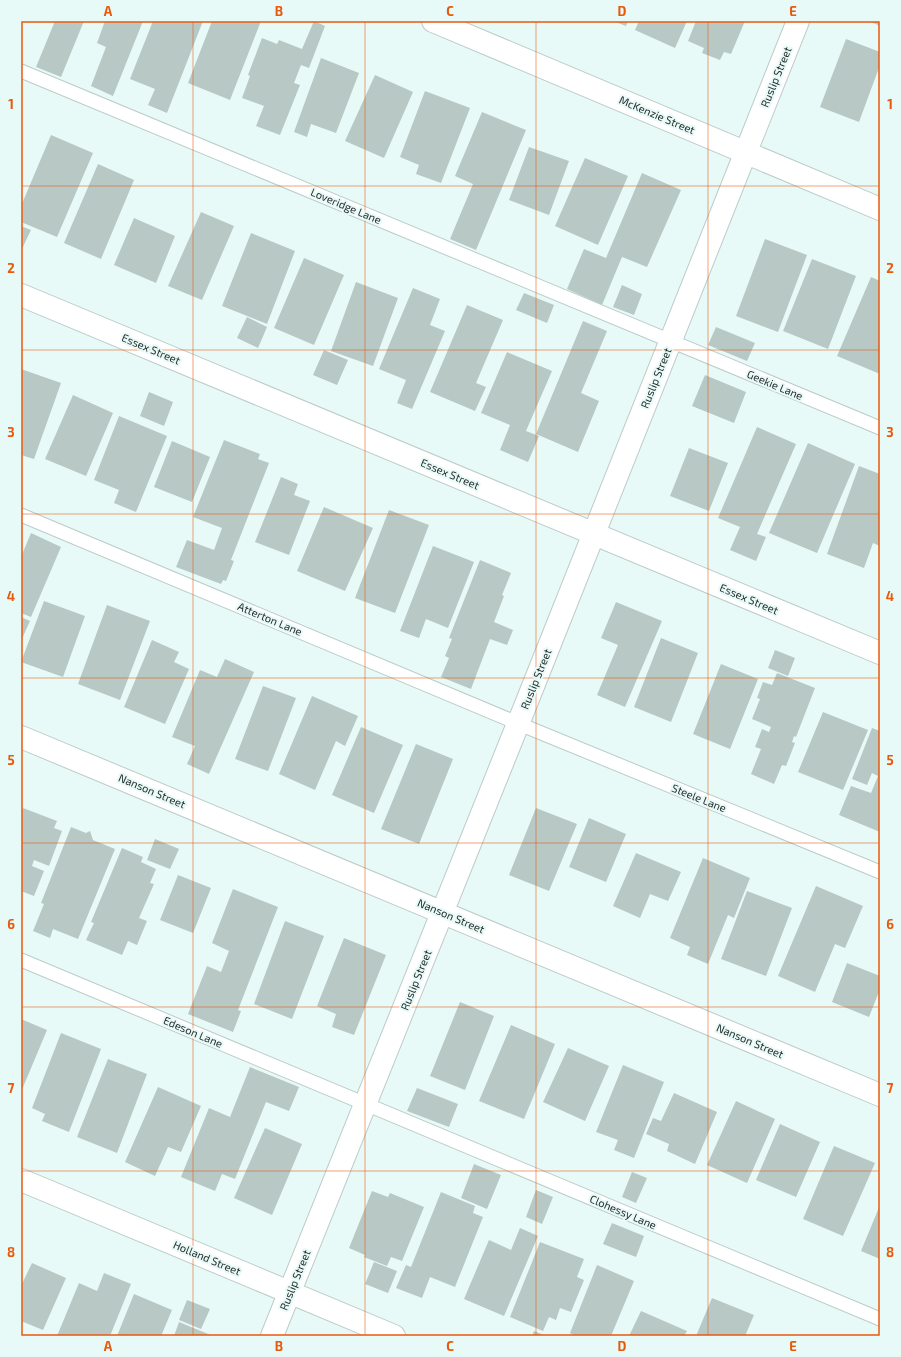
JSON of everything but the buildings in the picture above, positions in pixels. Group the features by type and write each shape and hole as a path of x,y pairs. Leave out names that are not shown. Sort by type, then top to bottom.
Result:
{"street":[{"name":"McKenzie Street","path":"433,21 880,209"},
{"name":"Ruslip Street","path":"272,1336 443,912 798,21"},
{"name":"Essex Street","path":"21,295 880,653"},
{"name":"Nanson Street","path":"21,737 880,1095"},
{"name":"Holland Street","path":"21,1180 394,1336"}],"lane":[{"name":"Loveridge Lane","path":"21,71 671,341"},
{"name":"Geekie Lane","path":"671,341 880,428"},
{"name":"Atterton Lane","path":"21,515 518,723"},
{"name":"Steele Lane","path":"518,723 880,872"},
{"name":"Edeson Lane","path":"21,960 366,1104"},
{"name":"Clohessy Lane","path":"366,1104 880,1319"}]}
